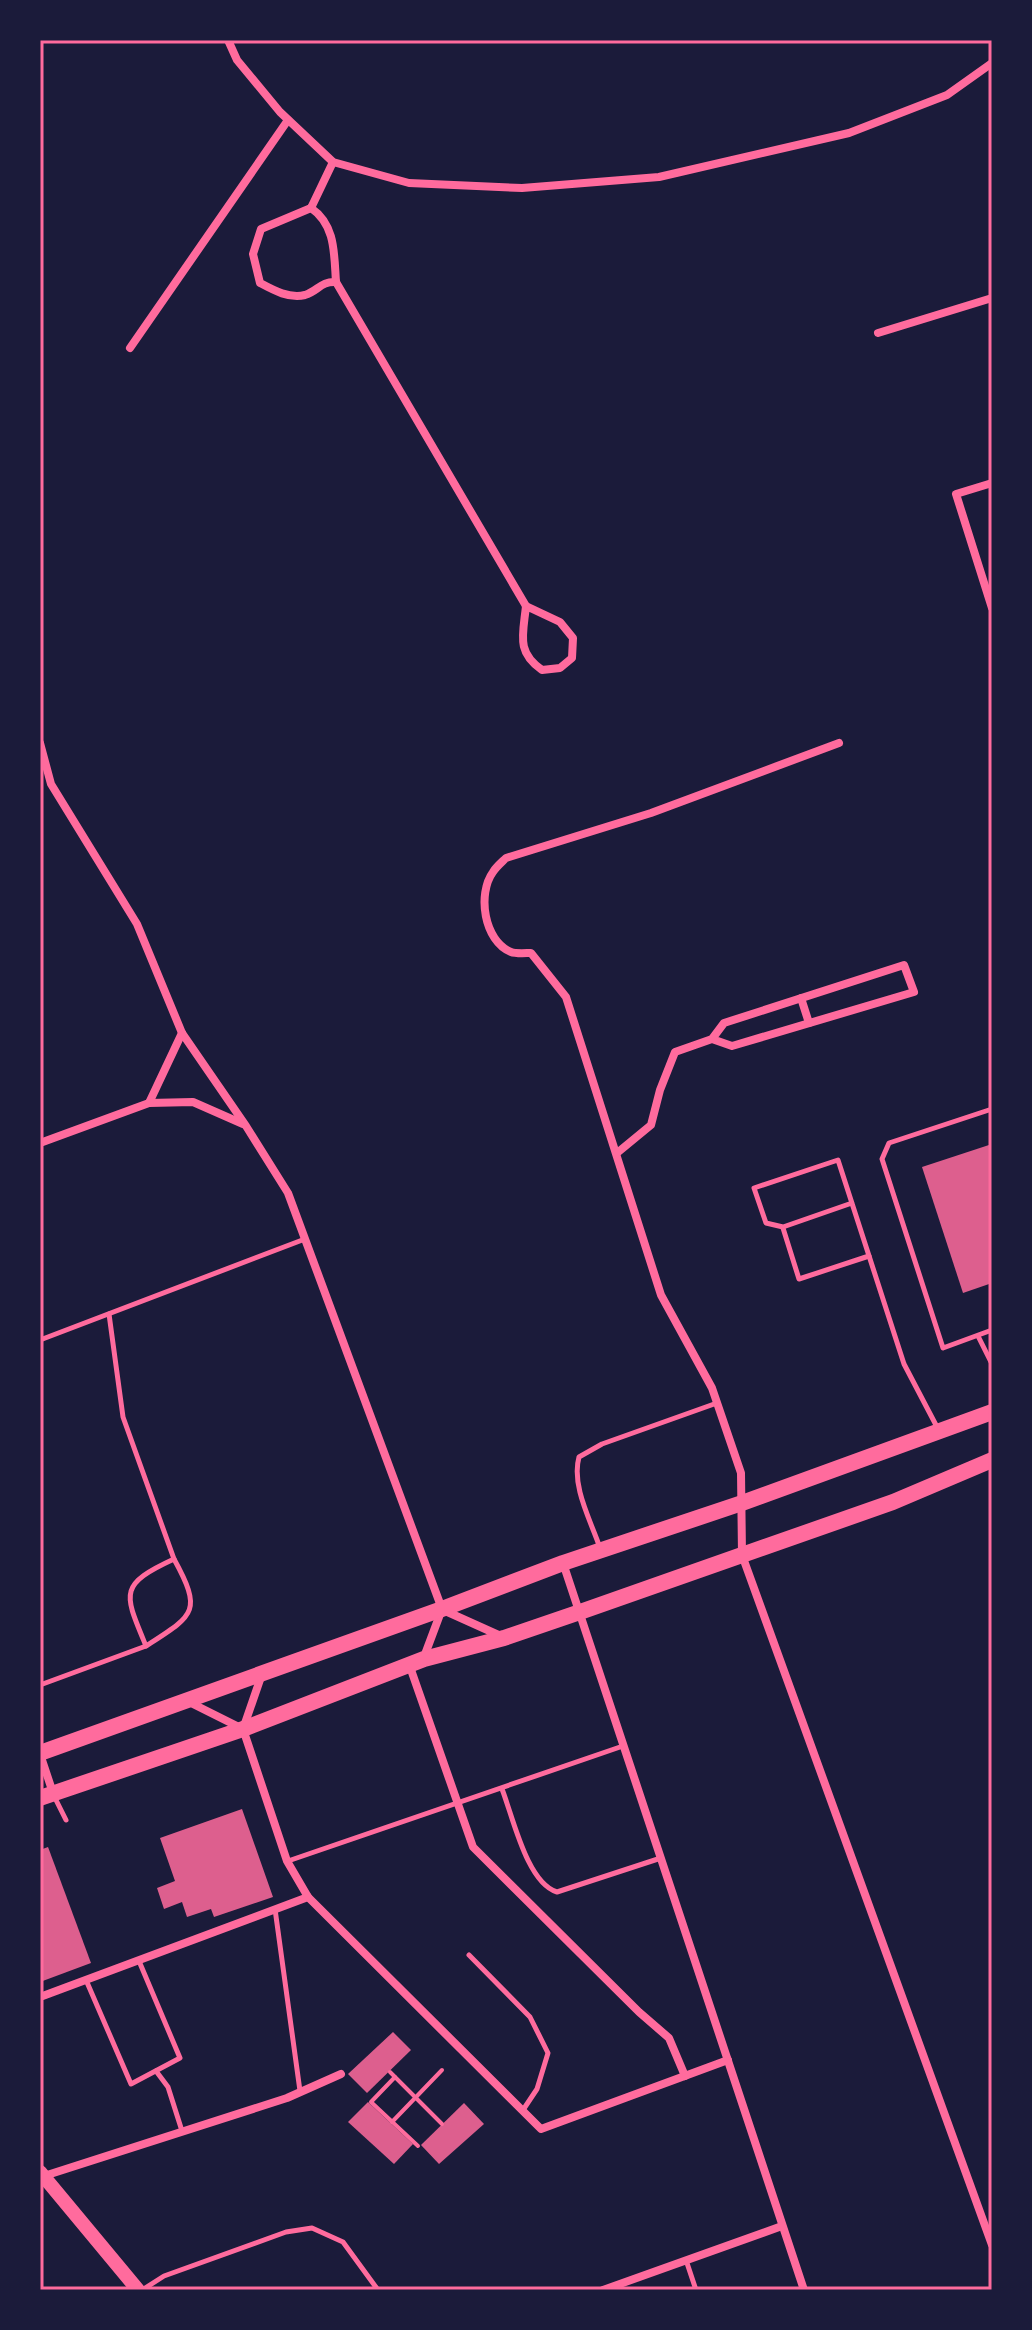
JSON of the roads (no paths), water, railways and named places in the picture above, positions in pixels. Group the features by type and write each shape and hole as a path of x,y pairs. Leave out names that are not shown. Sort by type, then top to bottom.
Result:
{"main road":[{"path":"40,1753 563,1563 742,1503 992,1412"},
{"path":"46,1796 243,1729 416,1662 504,1638 893,1502 992,1460"},
{"path":"42,2174 140,2290"}],"street":[{"path":"228,40 237,60 288,120 333,162 409,183 522,188 659,177 849,133 947,95 992,63"},
{"path":"130,348 288,120"},
{"path":"333,162 311,208 261,229 253,254 260,283 282,294 305,295 325,282 336,282"},
{"path":"311,208 324,217 332,240 336,282 526,606 560,622 573,638 572,658 560,668 542,670 528,660 522,644 526,606"},
{"path":"878,333 992,298"},
{"path":"992,483 956,494 992,608"},
{"path":"40,743 51,784 137,924 182,1033 288,1193 442,1609 504,1638"},
{"path":"839,743 651,813 506,858 491,873 484,895 486,920 496,939 511,952 531,953 566,997 661,1295 712,1388 741,1473 742,1555 992,2245"},
{"path":"617,1153 651,1125 675,1052 712,1039 724,1023 904,965 914,992 732,1046 712,1039"},
{"path":"801,998 809,1023"},
{"path":"149,1103 182,1033"},
{"path":"40,1143 149,1103 193,1102 246,1126"},
{"path":"563,1563 804,2290"},
{"path":"442,1609 416,1662 473,1847 669,2038 685,2076"},
{"path":"263,1672 243,1729 287,1861 308,1897 541,2129 728,2060"},
{"path":"186,1700 243,1729"},
{"path":"40,1753 46,1796"},
{"path":"40,1997 308,1897"},
{"path":"42,2174 183,2132 301,2092 341,2074"},
{"path":"603,2290 782,2226"}],"lane":[{"path":"992,1109 889,1143 882,1159 943,1348 992,1330"},
{"path":"852,1203 783,1227 766,1223 754,1188 838,1160 852,1203 904,1364 940,1432"},
{"path":"783,1227 799,1279 869,1256"},
{"path":"40,1340 307,1239"},
{"path":"40,1685 146,1646 181,1623 191,1606 189,1587 174,1559 123,1417 109,1313"},
{"path":"978,1336 992,1364"},
{"path":"601,1550 581,1495 577,1462 583,1453 717,1403"},
{"path":"146,1646 131,1609 131,1588 145,1572 174,1559"},
{"path":"287,1861 623,1746"},
{"path":"502,1789 534,1873 548,1889 557,1892 661,1858"},
{"path":"46,1796 66,1820"},
{"path":"275,1909 301,2092"},
{"path":"469,1955 530,2017 548,2053 537,2089 523,2111"},
{"path":"86,1980 131,2084 180,2058 138,1960"},
{"path":"156,2071 168,2087 183,2132"},
{"path":"140,2290 164,2276 286,2232 312,2228 343,2242 378,2290"},
{"path":"686,2260 696,2290"}]}
